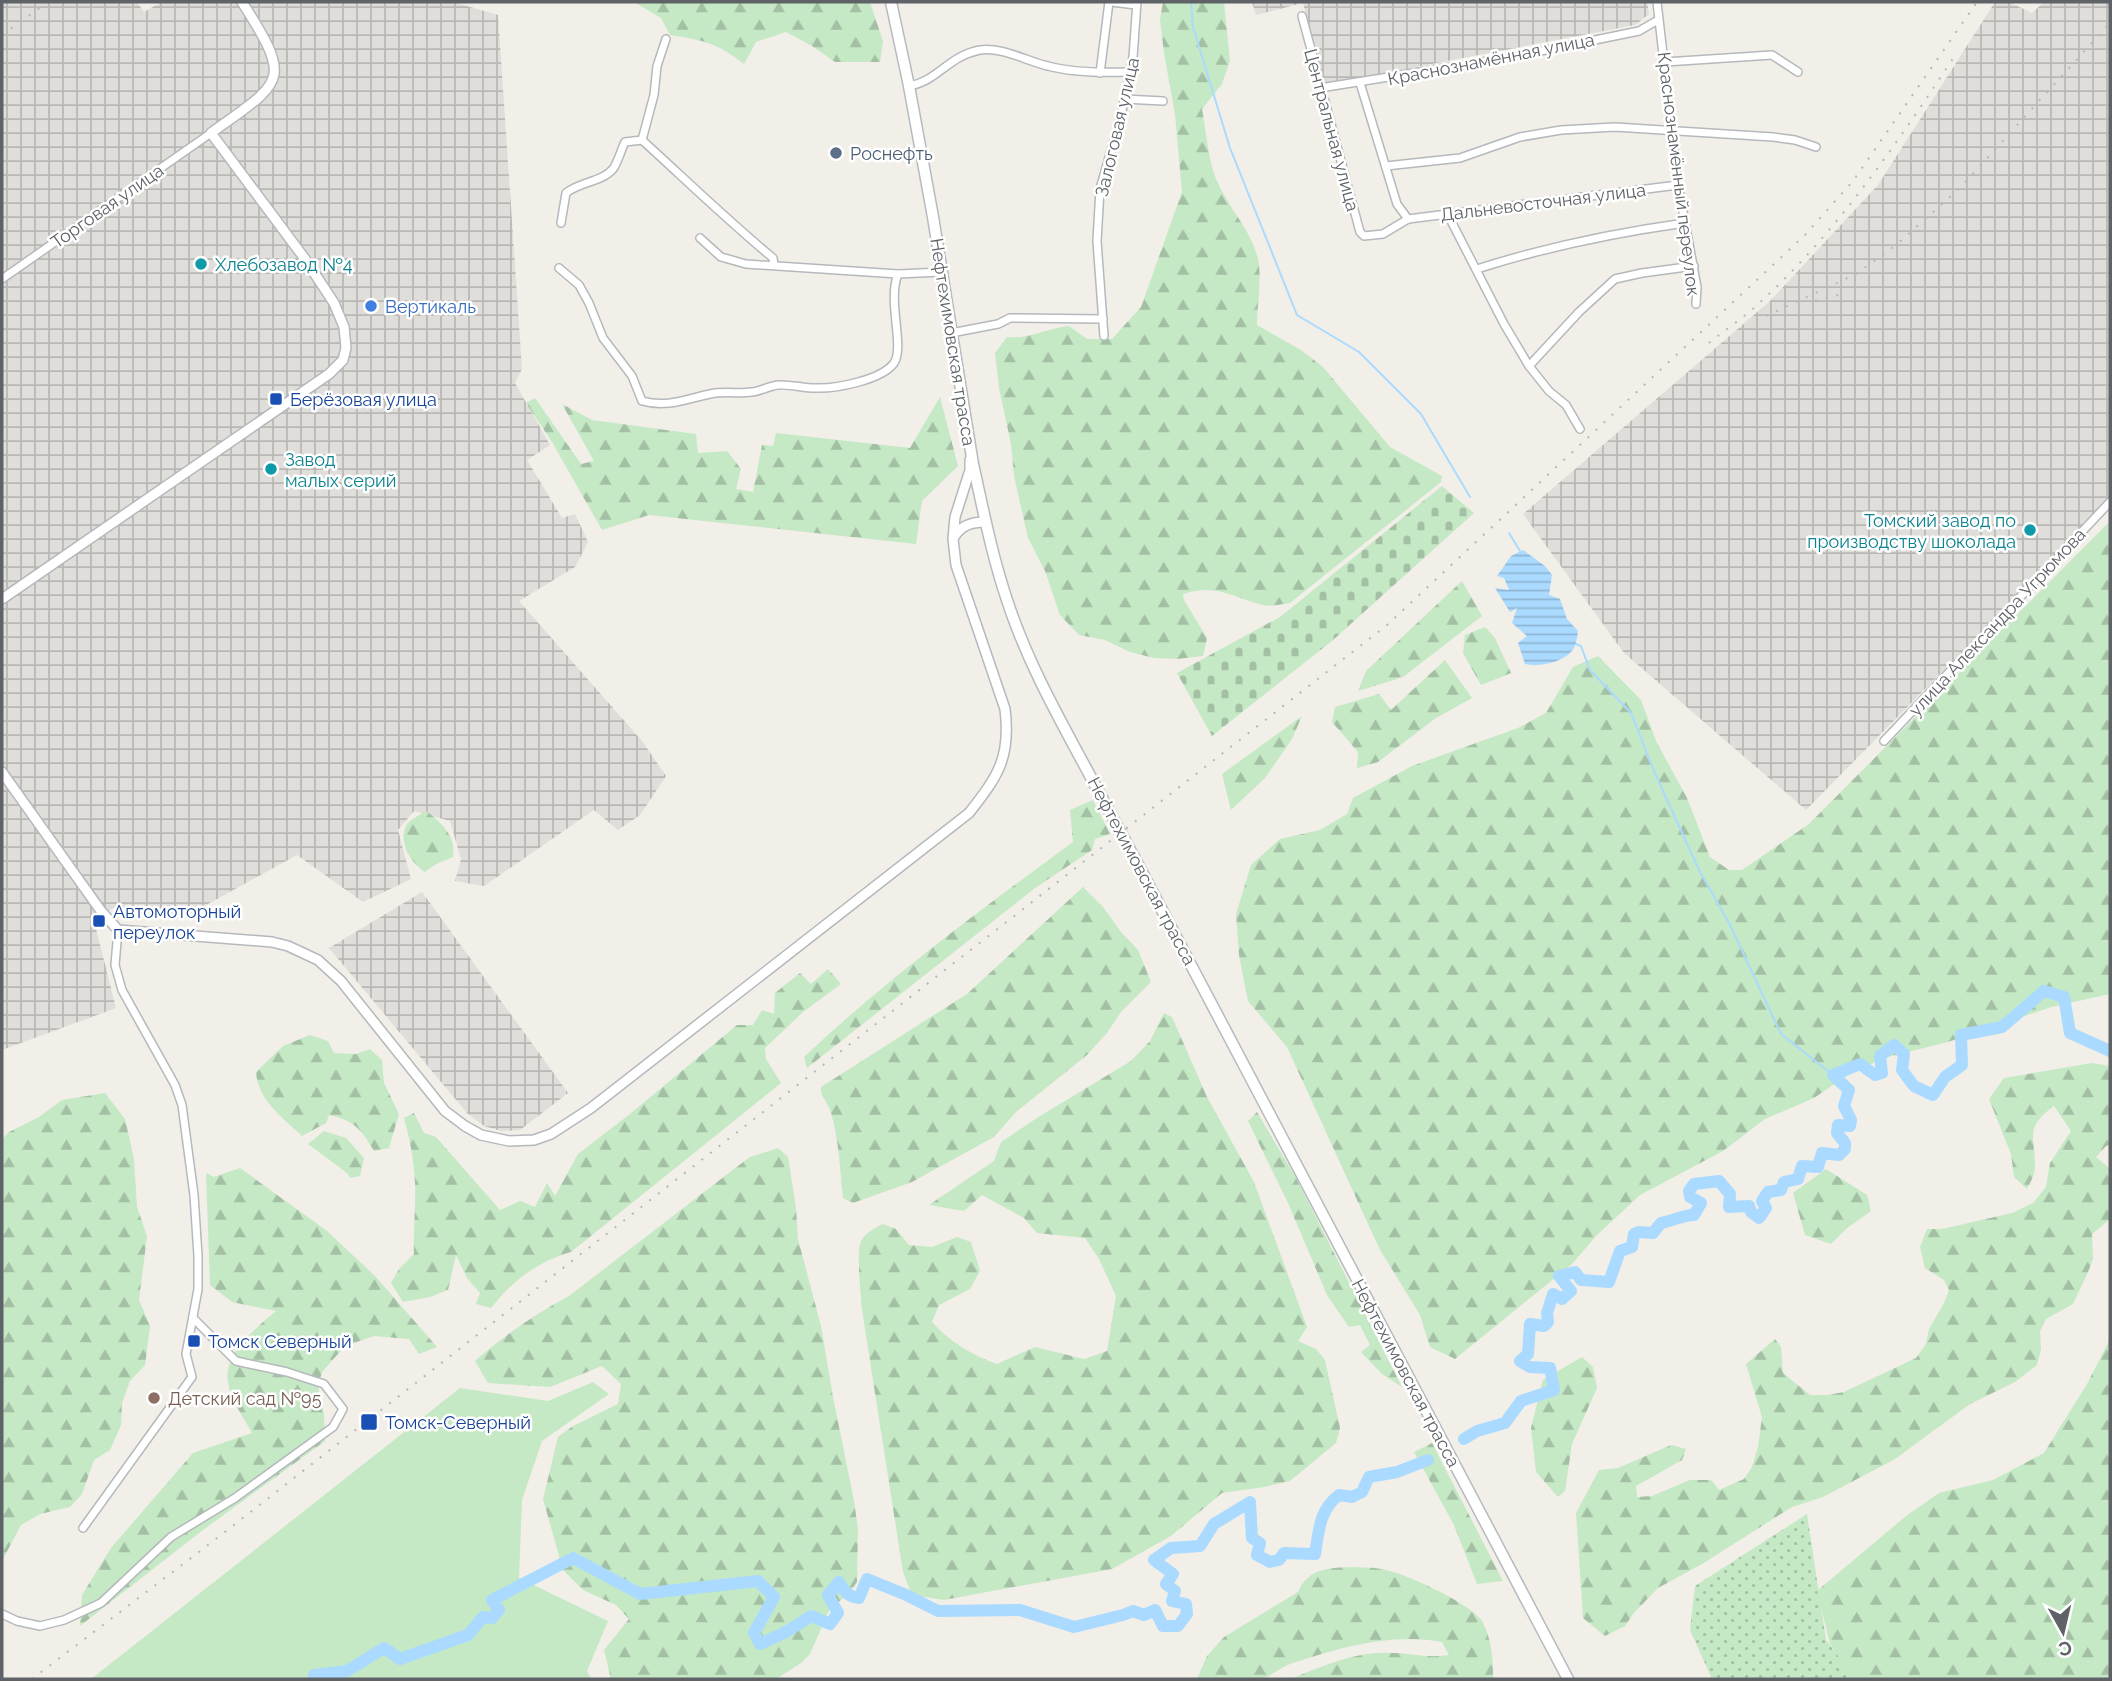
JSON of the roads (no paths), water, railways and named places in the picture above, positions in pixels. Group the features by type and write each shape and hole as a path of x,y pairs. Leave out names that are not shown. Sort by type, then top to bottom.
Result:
{"main road":[{"name":"Нефтехимовская трасса","path":"891,2 909,86 985,522 1006,600 1023,645 1568,1679"}],"street":[{"path":"2,599 329,374 343,359 345,335 334,303 297,248 211,133 266,93 276,72 270,48 242,2"},
{"path":"1100,73 1111,2 1136,3"},
{"name":"Краснознамённый переулок","path":"1657,2 1678,185 1698,287 1696,304"},
{"name":"Залоговая улица","path":"1104,336 1097,241 1100,189 1124,99 1137,28 1136,3"},
{"name":"Центральная улица","path":"1302,16 1360,232 1364,236 1383,234 1408,219"},
{"name":"Краснознамённая улица","path":"1320,88 1507,58 1639,31 1658,20"},
{"path":"642,141 654,95 657,66 666,39"},
{"path":"909,86 924,84 949,62 962,55 983,50 1011,53 1046,66 1100,73 1129,72"},
{"path":"1665,62 1772,55 1798,72"},
{"path":"1360,83 1397,204 1408,219"},
{"path":"1124,99 1163,101"},
{"path":"1386,166 1460,158 1520,137 1561,130 1615,127 1773,137 1816,147"},
{"name":"Торговая улица","path":"2,279 211,133"},
{"path":"561,223 566,193 612,169 625,142 642,141 774,258 774,265"},
{"name":"Дальневосточная улица","path":"1408,219 1678,185"},
{"path":"1448,215 1504,324 1530,366 1549,391 1566,405 1580,429"},
{"path":"1477,270 1557,245 1685,223"},
{"path":"700,237 721,257 746,264 898,274 941,272"},
{"path":"1530,366 1588,303 1615,279 1693,266"},
{"path":"559,268 579,285 603,338 632,376 642,401 672,404 707,394 750,393 774,385 818,389 839,386 889,369 897,360 893,285 898,274"},
{"path":"951,333 998,324 1010,318 1103,319"},
{"path":"2,772 101,911 118,930 272,942 311,956 341,981 452,1117 481,1135 509,1141 534,1139 551,1134 591,1108 969,813 989,788 1002,766 1008,732 1005,709 956,565 953,539 955,517 970,470 971,452"},
{"name":"улица Александра Угрюмова","path":"1884,741 2110,502"},
{"path":"953,539 958,530 967,525 985,522"},
{"path":"83,1528 192,1377 186,1354 198,1289 194,1195 182,1105 175,1085 122,990 114,965 118,930"},
{"path":"2,1614 17,1621 40,1626 64,1620 101,1603 171,1537 235,1499 333,1427 343,1409 324,1384 287,1372 236,1361 192,1318"}],"water":[{"path":"1523,550 1545,566 1552,575 1549,595 1560,599 1567,619 1578,631 1572,651 1549,663 1525,664 1518,643 1527,636 1512,623 1517,608 1510,612 1495,588 1509,590 1504,578 1497,576 1511,556"}],"waterway":[{"path":"1191,2 1193,27 1230,148 1297,315 1359,352 1421,414 1470,497"},
{"path":"1509,533 1520,551"},
{"path":"1576,644 1581,646 1590,670 1631,713 1699,870 1729,923 1781,1034 1833,1075"},
{"path":"1464,1439 1477,1431 1505,1423 1521,1401 1554,1390 1550,1368 1530,1367 1520,1361 1528,1354 1530,1324 1544,1326 1548,1322 1547,1313 1553,1294 1562,1299 1571,1291 1559,1276 1575,1272 1581,1280 1609,1282 1620,1251 1632,1247 1634,1234 1653,1233 1661,1223 1694,1215 1701,1203 1690,1197 1689,1191 1694,1184 1719,1181 1730,1194 1729,1207 1749,1206 1751,1212 1759,1218 1766,1208 1762,1201 1768,1192 1781,1190 1784,1182 1798,1179 1802,1166 1818,1167 1822,1153 1839,1155 1845,1149 1845,1143 1837,1133 1838,1125 1850,1126 1851,1120 1844,1106 1849,1090 1833,1075 1860,1064 1875,1075 1882,1073 1880,1056 1894,1045 1904,1054 1902,1070 1914,1086 1933,1095 1945,1077 1962,1065 1961,1035 2002,1027 2044,991 2064,997 2070,1033 2110,1051"},
{"path":"314,1679 314,1675 347,1671 384,1648 400,1659 468,1635 483,1617 492,1618 499,1610 492,1600 573,1558 640,1594 758,1581 774,1597 754,1633 760,1644 811,1616 830,1624 838,1613 828,1595 839,1582 847,1593 859,1598 867,1579 938,1611 1020,1610 1074,1627 1133,1611 1144,1615 1155,1610 1163,1626 1178,1626 1187,1614 1186,1604 1172,1601 1175,1591 1166,1584 1173,1574 1154,1560 1171,1548 1200,1546 1214,1524 1250,1502 1252,1538 1260,1543 1257,1555 1270,1562 1279,1560 1284,1553 1315,1554 1324,1514 1339,1495 1352,1497 1362,1492 1369,1477 1397,1472 1428,1460"}],"railway":[{"path":"2,35 48,2"},
{"path":"32,1679 212,1542 1387,625 1805,235 1853,181 1977,2"},
{"path":"1766,316 1856,274 1895,246 1960,188 2110,23"},
{"path":"1709,343 1755,307 1838,220 1954,57"},
{"path":"1815,301 1842,294"}],"place":[{"name":"Роснефть","path":"836,153"},
{"name":"Хлебозавод №4","path":"201,264"},
{"name":"Вертикаль","path":"371,306"},
{"name":"Берёзовая улица","path":"276,399"},
{"name":"Завод малых серий","path":"271,469"},
{"name":"Томский завод по производству шоколада","path":"2030,530"},
{"name":"Автомоторный переулок","path":"99,921"},
{"name":"Томск Северный","path":"194,1341"},
{"name":"Детский сад №95","path":"154,1398"},
{"name":"Томск-Северный","path":"369,1422"}]}
